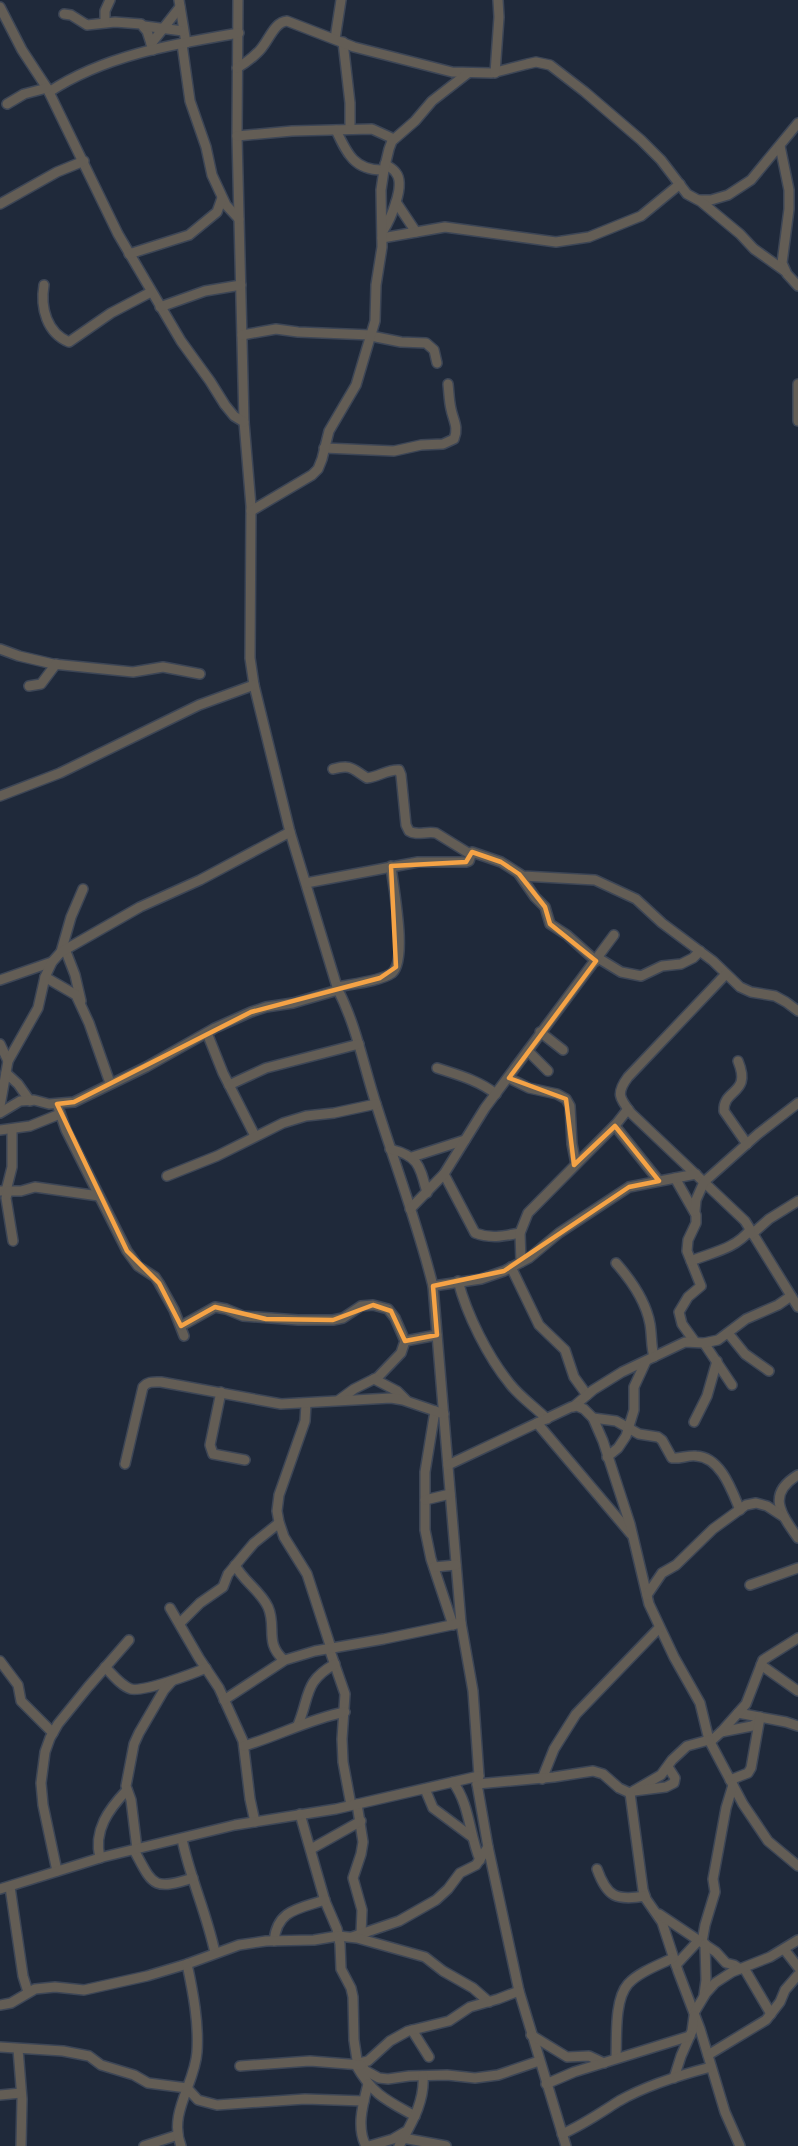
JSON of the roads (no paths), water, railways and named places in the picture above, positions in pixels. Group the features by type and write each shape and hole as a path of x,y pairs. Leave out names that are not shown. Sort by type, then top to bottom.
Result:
{"street":[{"path":"105,22 105,11 110,0"},
{"path":"238,0 237,136 244,422 251,510 250,658 254,685 290,832 338,989 349,1010 390,1149 424,1247 433,1286 439,1413 448,1465 456,1565 457,1624"},
{"path":"341,0 339,40 350,103 350,129"},
{"path":"495,73 498,0"},
{"path":"152,47 179,4"},
{"path":"179,4 190,101 206,147 212,175 222,198 239,219"},
{"path":"0,8 22,51 48,90 84,161 105,210 151,292 225,405 234,416 244,422"},
{"path":"64,14 71,15 87,25 105,22 141,24 183,31"},
{"path":"237,69 258,53 277,25 283,21 354,47 444,70 495,73 536,62 550,65 641,140 661,160 687,194 699,200 740,234 754,249 785,271 798,286"},
{"path":"144,26 152,47"},
{"path":"7,104 24,94 48,90 95,67 152,47 239,33"},
{"path":"251,510 312,475 318,469 329,431 356,385 375,321 376,285 382,236 381,190 384,167 394,139 415,122 432,101 468,73"},
{"path":"699,200 711,200 728,195 751,180 798,123"},
{"path":"237,136 292,131 372,129 394,139"},
{"path":"336,130 348,151 361,167 368,170 384,167 398,175 396,202 382,236"},
{"path":"780,146 789,190 789,209 782,257 785,271"},
{"path":"0,204 57,172 84,161"},
{"path":"382,236 445,227 556,242 589,237 641,216 680,184"},
{"path":"129,254 189,235 217,212 222,198"},
{"path":"396,202 416,232"},
{"path":"44,285 43,310 52,328 62,339 69,342 111,313 151,292"},
{"path":"160,307 205,291 241,285"},
{"path":"242,334 276,329 371,335 401,342 426,343 434,350 437,363"},
{"path":"324,448 393,451 421,444 449,442 454,438 456,428 451,412 448,384"},
{"path":"798,384 798,421"},
{"path":"0,649 19,656 56,664 133,672 163,667 200,674"},
{"path":"29,686 41,684 56,664"},
{"path":"0,796 60,773 199,705 254,685"},
{"path":"333,769 344,766 353,767 367,777 380,776 393,770 399,770 406,825 409,831 413,834 436,833 470,854"},
{"path":"13,1241 5,1191 12,1167 1,1110 6,1073 8,1061 38,1008 45,977 52,962 63,951 141,907 200,880 290,832"},
{"path":"470,854 477,852 488,856 519,874 595,880 636,899 740,987 751,992 775,996 798,1011"},
{"path":"306,883 418,861 466,862 469,861 470,854"},
{"path":"6,1129 30,1126 58,1109 146,1067 207,1032 266,1007 294,1003 392,973 396,967 399,940 391,867"},
{"path":"519,874 534,897 545,906 550,924 597,960 621,972 641,976 662,966 681,964 693,958 700,951"},
{"path":"81,1006 75,975 63,951 75,905 83,889"},
{"path":"410,1209 444,1174 540,1032 615,935"},
{"path":"0,980 52,962"},
{"path":"448,1465 573,1407 622,1372 685,1342 699,1343 718,1340 746,1319 778,1305 795,1302 745,1221 628,1109 621,1099 621,1086 726,974"},
{"path":"45,977 76,996 89,1023 110,1083"},
{"path":"207,1032 211,1046 255,1136"},
{"path":"540,1032 563,1050"},
{"path":"0,1044 8,1061"},
{"path":"229,1085 266,1068 359,1044"},
{"path":"528,1051 548,1071"},
{"path":"738,1062 743,1077 742,1084 725,1101 724,1111 747,1144"},
{"path":"437,1068 483,1084 496,1094"},
{"path":"6,1073 18,1083 30,1101"},
{"path":"509,1078 529,1088 557,1094 566,1099 570,1106 572,1144 576,1164"},
{"path":"1,1110 20,1101 30,1101 58,1109"},
{"path":"732,1385 717,1361 682,1324 679,1312 688,1297 701,1286 687,1251 687,1245 696,1223 696,1200 704,1182 798,1103"},
{"path":"167,1176 217,1156 284,1123 306,1116 376,1104"},
{"path":"58,1109 66,1130 127,1251 138,1266 159,1283 184,1336"},
{"path":"521,1262 520,1233 528,1213 615,1126 628,1109"},
{"path":"615,1126 659,1181"},
{"path":"412,1157 465,1140"},
{"path":"390,1149 412,1157 419,1164 427,1192"},
{"path":"444,1174 475,1233 486,1237 499,1237 520,1233"},
{"path":"433,1286 481,1279 529,1258 559,1233 629,1187 696,1174"},
{"path":"675,1178 695,1210"},
{"path":"5,1191 21,1191 35,1187 99,1196"},
{"path":"691,1260 739,1242 798,1201"},
{"path":"607,1457 623,1442 634,1410 634,1387 650,1359 647,1314 639,1296 616,1263"},
{"path":"511,1267 539,1325 565,1350 573,1377 587,1395"},
{"path":"458,1281 471,1321 501,1372 518,1393 547,1419"},
{"path":"181,1326 215,1307 226,1308 243,1316 333,1320 343,1318 361,1306 373,1305 391,1311 405,1341 401,1353 386,1370 338,1401"},
{"path":"728,1333 745,1354 769,1371"},
{"path":"405,1341 437,1335"},
{"path":"694,1422 707,1396 717,1361"},
{"path":"374,1379 397,1391 407,1401"},
{"path":"124,1464 139,1399 146,1383 161,1382 281,1404 378,1398 407,1401 439,1413"},
{"path":"221,1392 210,1450 213,1454 245,1460"},
{"path":"306,1404 305,1421 279,1495 279,1523 284,1536 307,1574 345,1694 343,1762 354,1805 361,1821 363,1842 362,1854 353,1878 362,1910 356,1935"},
{"path":"573,1407 584,1409 593,1418 633,1536 647,1595 659,1628 700,1703 709,1741 768,1841 798,1866"},
{"path":"439,1413 425,1472 425,1530 434,1567 457,1624 473,1692 478,1780 488,1847 519,1991 566,2146"},
{"path":"593,1418 616,1421 639,1434 658,1437 672,1458 697,1455 713,1464 727,1481 740,1510"},
{"path":"537,1424 633,1536"},
{"path":"798,1475 789,1480 778,1496 784,1517 798,1538"},
{"path":"425,1500 450,1494"},
{"path":"647,1595 662,1574 676,1565 713,1529 746,1505 756,1503 767,1506 784,1517"},
{"path":"180,1623 200,1603 223,1587 228,1574 254,1543 279,1523"},
{"path":"235,1565 268,1606 274,1650 284,1660"},
{"path":"434,1567 456,1565"},
{"path":"750,1585 798,1568"},
{"path":"170,1608 224,1700 244,1746 249,1799 255,1822"},
{"path":"224,1700 284,1660 330,1648 457,1624"},
{"path":"542,1779 554,1749 576,1714 659,1628"},
{"path":"57,1872 43,1804 41,1783 45,1752 53,1733 88,1686 129,1640"},
{"path":"632,1792 661,1775 678,1753 687,1746 709,1741 721,1732 750,1696 761,1665 767,1656 796,1643"},
{"path":"0,1661 18,1685 21,1701 53,1733"},
{"path":"298,1725 314,1679 335,1664"},
{"path":"761,1665 798,1691"},
{"path":"105,1667 121,1683 138,1689 172,1681 206,1668"},
{"path":"172,1681 136,1740 126,1783 131,1800 135,1850 147,1874 156,1884 175,1883 193,1878"},
{"path":"244,1746 298,1725 345,1712"},
{"path":"738,1713 760,1720 786,1722 798,1726"},
{"path":"721,1732 752,1726 760,1720"},
{"path":"704,1998 706,1980 702,1942 715,1892 713,1879 732,1782 748,1773 751,1768 760,1720"},
{"path":"0,1889 100,1858 235,1825 354,1805 453,1782 542,1779 593,1771 603,1774 619,1788 632,1792 654,1790 674,1783 675,1778 668,1767"},
{"path":"453,1782 465,1805 480,1860"},
{"path":"425,1789 433,1808 472,1837"},
{"path":"100,1858 97,1847 100,1828 127,1790"},
{"path":"632,1792 645,1896 662,1922 674,1961 695,2014 725,2112 740,2146"},
{"path":"300,1815 338,1936 341,1970 351,1988 353,1997 355,2053 368,2087 384,2099 407,2131 417,2140 446,2146"},
{"path":"311,1849 361,1821"},
{"path":"182,1839 210,1930 214,1953"},
{"path":"0,2005 11,2003 35,1989 55,1987 84,1990 147,1976 239,1945 356,1935 399,1921 436,1900 460,1873 480,1860 488,1847"},
{"path":"597,1869 604,1887 616,1897 623,1899 645,1896"},
{"path":"10,1887 23,1976 28,1992"},
{"path":"274,1941 275,1928 285,1916 325,1900"},
{"path":"656,1913 702,1942 721,1956 726,1963 742,1968 771,2014"},
{"path":"356,1935 425,1957 443,1971 473,1988 489,2002"},
{"path":"674,2079 690,2036 695,2014 715,1983 798,1940"},
{"path":"616,2058 619,2006 623,1992 629,1983 674,1961 702,1942"},
{"path":"784,1949 798,1967"},
{"path":"181,2146 178,2135 179,2109 194,2073 197,2050 188,1964"},
{"path":"708,2055 758,2026 771,2014 785,1990 798,1975"},
{"path":"240,2066 310,2061 358,2064 368,2061 390,2041 412,2030 449,2021 470,2007 519,1991"},
{"path":"412,2030 429,2057"},
{"path":"531,2035 567,2056 589,2056 604,2062"},
{"path":"546,2084 616,2058 690,2036"},
{"path":"0,2047 63,2051 89,2056 101,2065 134,2075 148,2083 187,2088 198,2100 217,2105 305,2099 363,2102 384,2099"},
{"path":"18,2049 21,2146"},
{"path":"349,2100 384,2079 423,2076 475,2078 498,2075 539,2061"},
{"path":"358,2064 366,2071 384,2079"},
{"path":"562,2134 585,2124 619,2101 711,2067"},
{"path":"368,2087 363,2102 361,2129 366,2146 393,2139 407,2131 422,2096 423,2076"},
{"path":"0,2095 21,2093"},
{"path":"407,2131 417,2140"},
{"path":"144,2146 178,2135"}]}
